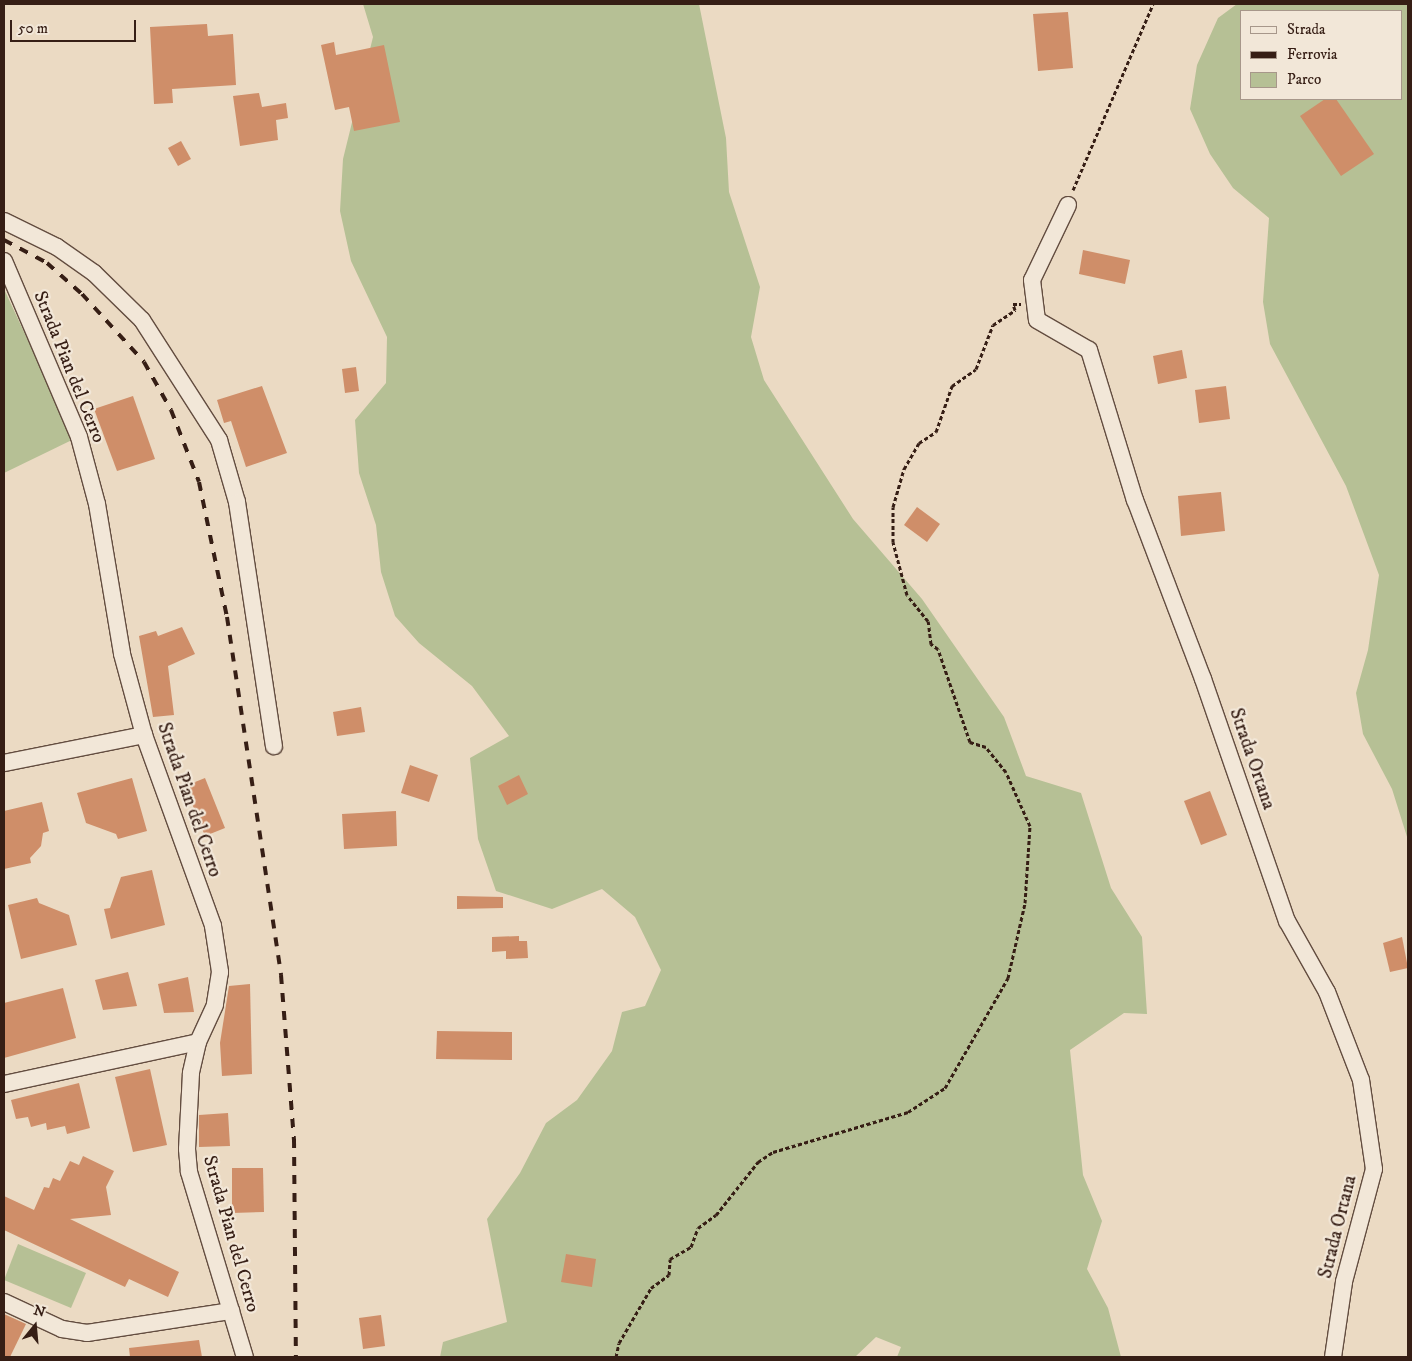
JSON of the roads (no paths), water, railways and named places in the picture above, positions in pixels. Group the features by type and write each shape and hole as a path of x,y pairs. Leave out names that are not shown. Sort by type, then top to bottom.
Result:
{"street":[{"name":"Strada Ortana","path":"1068,205 1032,280 1037,320 1089,350 1134,500 1203,679 1287,921 1327,992 1361,1080 1374,1169 1344,1282 1333,1357"},
{"path":"4,221 57,247 94,273 142,320 219,440 237,502 274,746"},
{"name":"Strada Pian del Cerro","path":"4,261 80,437 96,504 122,654 144,736 213,926 220,972 215,1005 198,1042 186,1149 231,1311 246,1357"},
{"path":"4,763 144,736"},
{"path":"4,1084 198,1042"},
{"path":"4,1302 62,1328 87,1333 231,1311"}],"railway":[{"path":"4,240 47,263 82,294 144,362 171,410 199,482 227,617 281,975 294,1139 296,1357"}]}
